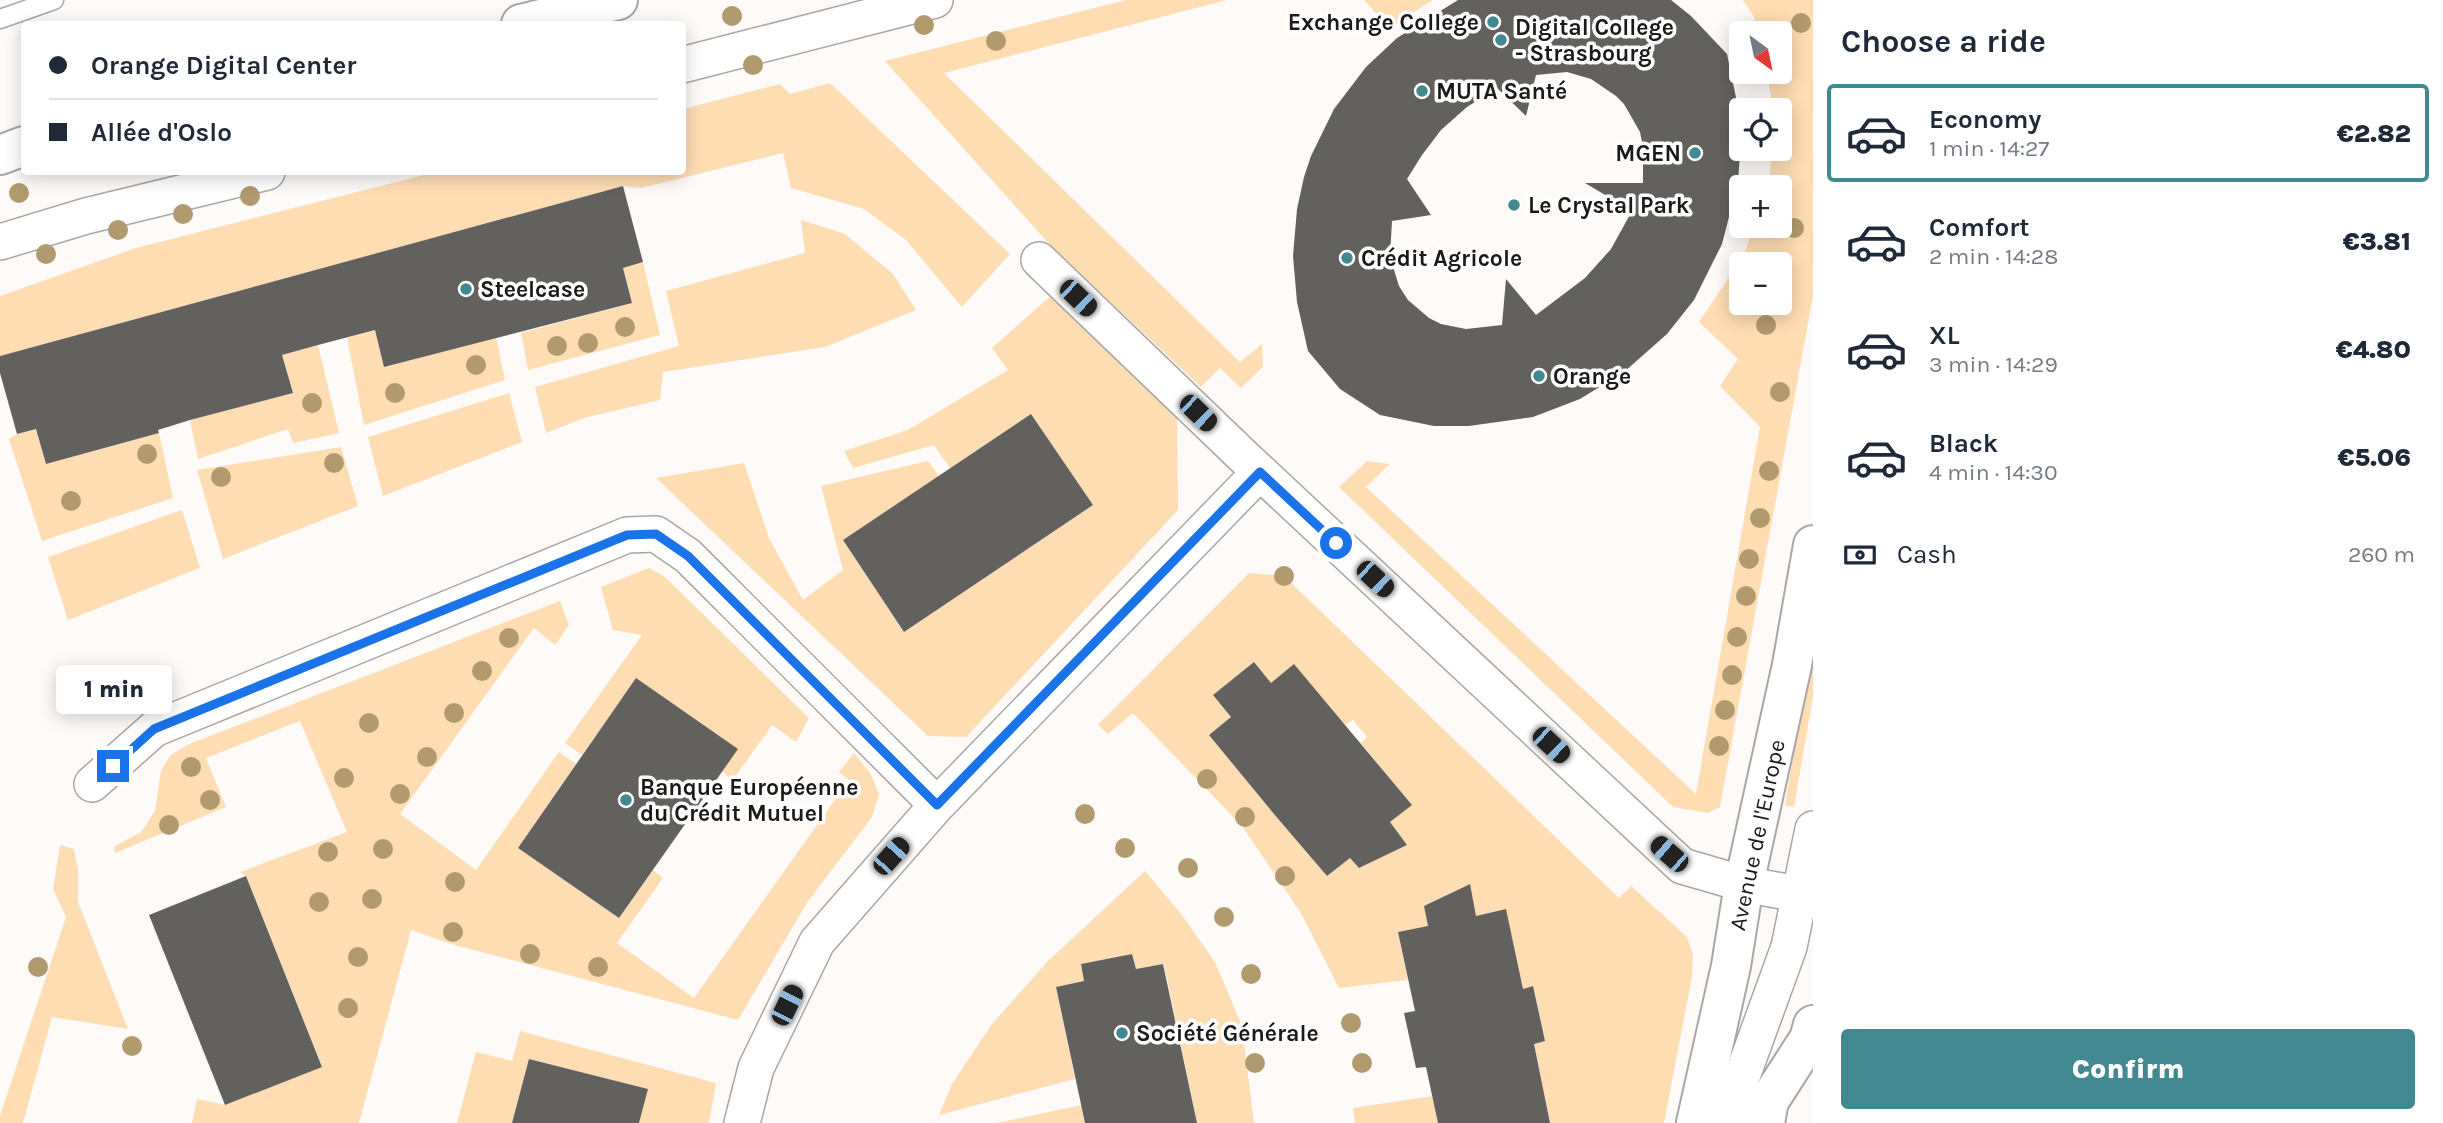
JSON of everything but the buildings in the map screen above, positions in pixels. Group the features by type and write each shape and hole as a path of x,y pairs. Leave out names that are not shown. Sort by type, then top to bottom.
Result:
{"street":[{"path":"533,21 618,0"},
{"path":"686,64 935,0"},
{"path":"0,155 21,147"},
{"path":"0,242 86,216 255,175"},
{"path":"1039,260 1260,472 1682,866 1744,884 1806,895"},
{"path":"742,1123 756,1068 817,942 937,805 1260,472"},
{"path":"92,784 154,729 627,535 656,534 688,556 937,805"},
{"name":"Avenue de l'Europe","path":"1696,1123 1792,665 1813,545"},
{"path":"1730,1123 1740,1082 1806,895 1813,829"},
{"path":"1765,1123 1769,1101 1809,1039 1813,1025"}],"lane":[{"path":"0,19 54,0"}],"shaded area":[{"path":"1126,0 1227,0 944,73 1240,362 1262,344 1263,367 1241,388 1220,368 1201,387 1051,246 885,61"},
{"path":"1364,0 1433,0 1389,28"},
{"path":"1743,0 1813,0 1813,296 1720,807 1708,813 1673,807 1339,487 1367,461 1390,464 1366,487 1696,794 1760,427 1720,386 1738,359 1699,322 1729,277 1729,315 1792,315 1792,252 1745,252 1750,238 1792,238 1792,175 1770,175 1771,161 1792,161 1792,98 1771,98 1769,84 1792,84 1792,21 1755,21"},
{"path":"830,83 1010,254 962,307 906,240 864,209 791,188 783,153 641,188 623,186 0,356 0,296 136,248 424,175 686,175 686,108 780,84 790,94"},
{"path":"801,220 845,234 893,274 916,310 825,347 663,372 660,400 584,418 546,433 535,387 679,346 666,291 805,253"},
{"path":"643,262 660,335 528,370 521,333 632,303 623,268"},
{"path":"1053,294 1177,413 1178,510 966,737 928,736 656,478 744,463 769,538 803,600 843,570 821,486 928,461 939,476 843,540 904,632 1093,505 1031,414 950,468 934,445 853,468 844,451 908,430 1008,370 992,348"},
{"path":"375,330 385,367 496,337 505,380 364,425 347,338"},
{"path":"318,345 339,433 293,443 288,429 198,459 190,420 292,393 282,355"},
{"path":"509,393 522,442 383,496 368,437"},
{"path":"36,429 46,464 159,433 173,498 42,541 9,439"},
{"path":"341,447 358,506 223,559 197,470"},
{"path":"182,510 200,568 68,620 48,557"},
{"path":"649,568 665,577 809,718 796,742 772,725 732,781 636,679 582,755 565,743 642,635 613,630 601,587"},
{"path":"1249,573 1284,576 1619,898 1631,886 1687,937 1693,955 1692,977 1664,1123 1550,1123 1534,1044 1545,1041 1533,986 1523,989 1506,909 1476,916 1469,884 1424,906 1428,926 1398,932 1408,980 1339,988 1301,913 1242,826 1133,713 1108,734 1098,725","holes":["1254,662 1271,683 1294,665 1345,725 1353,720 1367,737 1361,743 1411,805 1390,822 1407,845 1359,868 1350,858 1327,876 1209,735 1231,717 1214,695"]},
{"path":"560,601 569,625 555,645 534,628 400,814 476,870 559,752 576,764 518,848 619,918 653,870 663,878 617,943 694,998 849,780 839,772 854,753 870,773 879,794 872,817 808,901 738,1020 451,944 411,930 359,1123 192,1123 197,1099 225,1105 322,1066 246,876 240,872 347,832 300,721 206,758 226,807 115,853 114,847 141,832 155,811 161,770 171,755 187,745"},
{"path":"1813,638 1813,697 1794,807 1785,805"},
{"path":"60,845 74,849 78,869 78,902 128,1029 52,1017 23,1123 0,1123 0,1116 66,917 53,889"},
{"path":"1145,871 1182,915 1215,962 1242,1026 1254,1123 1197,1123 1164,964 1136,969 1132,954 1081,964 1084,981 1056,987 1075,1079 939,1115 952,1084 992,1024 1047,962"},
{"path":"520,1031 716,1083 709,1123 639,1123 647,1089 530,1059 512,1123 457,1123 476,1052 512,1061"},
{"path":"1433,1096 1438,1123 1355,1123 1353,1108"},
{"path":"1082,1105 1085,1123 997,1123"}],"place":[{"name":"Exchange College","path":"1493,22"},
{"name":"Digital College - Strasbourg","path":"1501,40"},
{"name":"MUTA Santé","path":"1422,91"},
{"name":"MGEN","path":"1695,153"},
{"name":"Le Crystal Park","path":"1514,205"},
{"name":"Crédit Agricole","path":"1347,258"},
{"name":"Steelcase","path":"466,289"},
{"name":"Orange","path":"1539,376"},
{"name":"Banque Européenne du Crédit Mutuel","path":"626,800"},
{"name":"Société Générale","path":"1122,1033"}],"route":[{"path":"113,766 154,729 627,535 656,534 688,556 937,805 1260,472 1336,543"}]}
